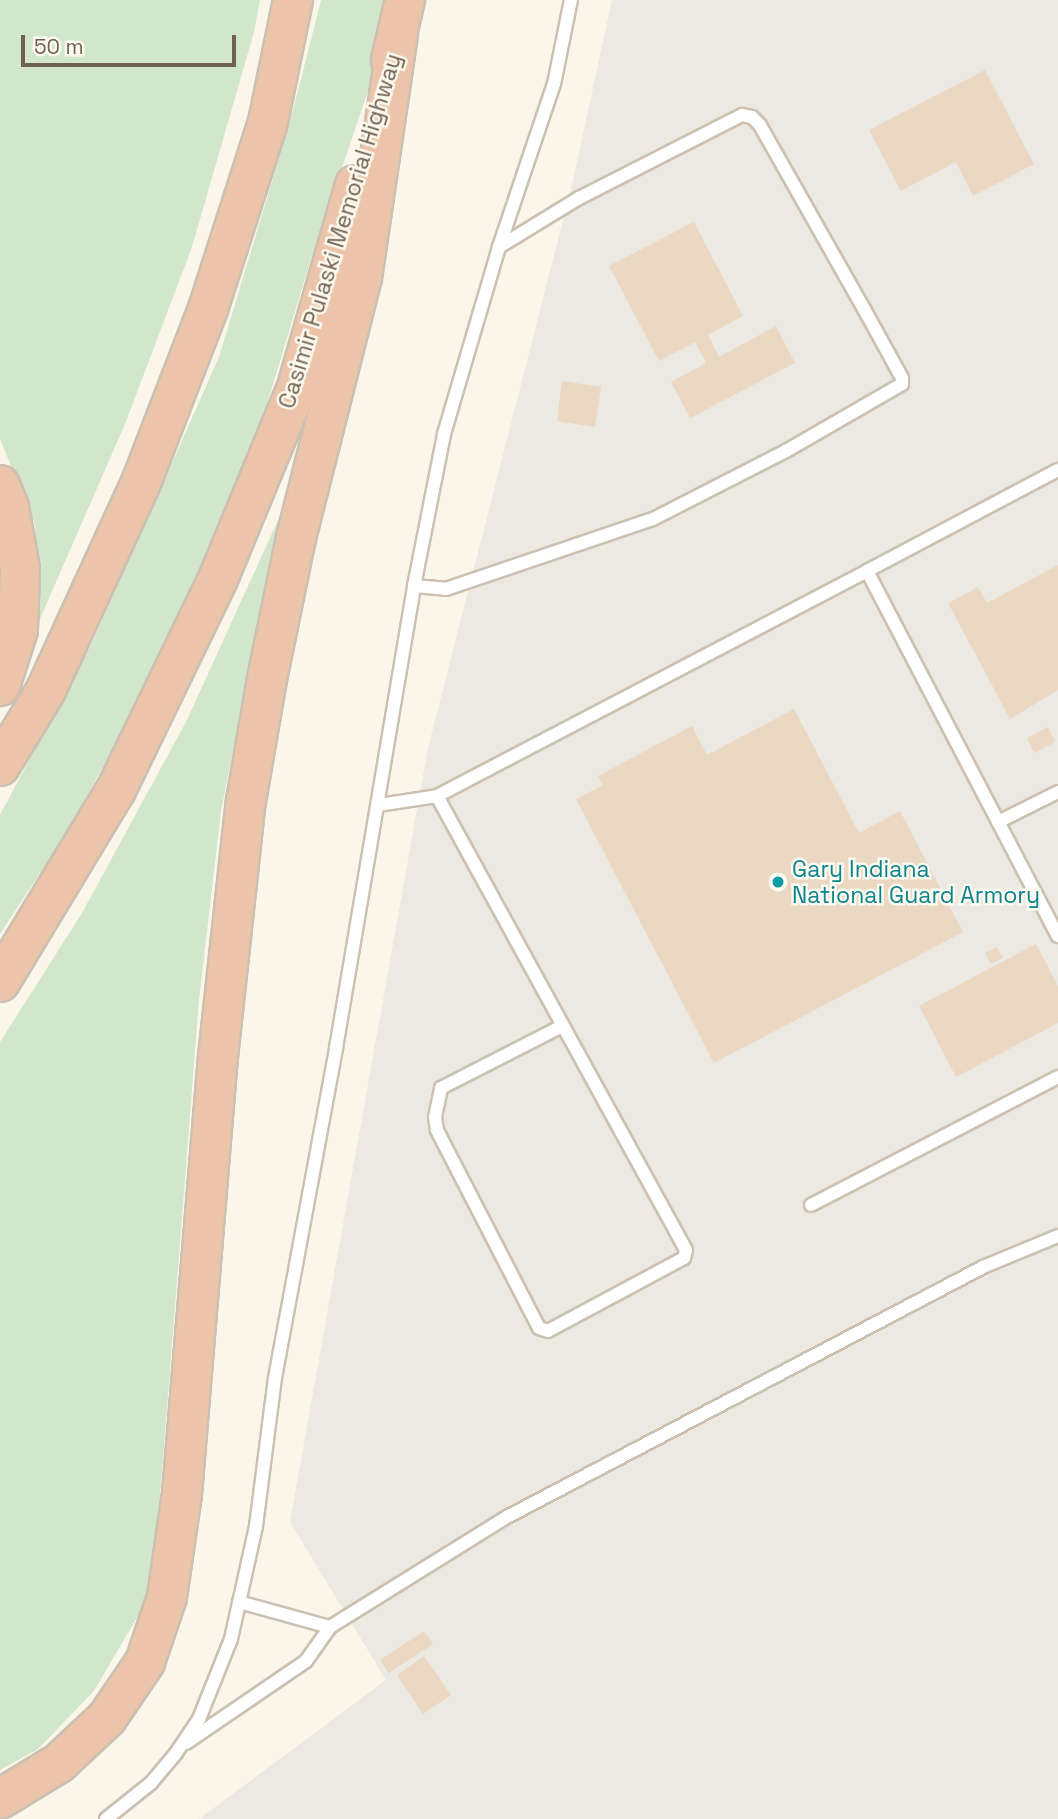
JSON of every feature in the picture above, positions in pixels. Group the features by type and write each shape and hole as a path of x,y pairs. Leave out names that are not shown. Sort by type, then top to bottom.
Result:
{"highway":[{"path":"0,766 46,690 147,468 208,309 268,122 293,0"},
{"path":"0,1799 60,1763 107,1718 145,1662 167,1597 182,1494 218,1057 246,801 267,679 296,538 362,278 402,18"},
{"name":"Casimir Pulaski Memorial Highway","path":"0,982 116,790 218,579 297,387 402,18"},
{"path":"0,485 9,507 20,569 18,630 0,685"}],"lane":[{"path":"106,1819 151,1783 180,1747 199,1719 231,1640 256,1526 275,1378 331,1074 359,897 379,804 414,586 453,396 499,247 551,95 571,0"},
{"path":"414,586 446,589 653,519 786,451 902,384 902,377 864,309 760,125 752,117 742,115 579,198 499,247"},
{"path":"379,804 437,796 1058,470"},
{"path":"867,571 1058,936"},
{"path":"998,822 1058,792"},
{"path":"437,796 686,1250 684,1258 548,1331 539,1328 437,1130 435,1117 441,1088 562,1026"},
{"path":"811,1205 1058,1077"},
{"path":"180,1747 306,1661 330,1627 505,1518 983,1267 1058,1236"},
{"path":"239,1602 330,1627"}],"shaded area":[{"path":"612,0 1058,0 1058,1819 199,1819 386,1680 290,1522 428,748 572,185"}],"green space":[{"path":"0,0 260,0 254,32 192,247 125,424 39,621 35,524 0,439"},
{"path":"321,0 387,0 372,79 310,262 263,417 194,597 71,826 0,934 0,815 92,643 219,357 290,122"},
{"path":"279,518 221,811 199,1000 156,1548 142,1609 94,1691 38,1749 0,1770 0,1042 82,913 187,720"}],"building":[{"path":"985,70 1034,164 973,196 956,162 901,191 869,130"},
{"path":"694,222 743,316 708,335 719,357 776,326 795,363 690,418 671,382 706,363 695,342 659,361 609,266"},
{"path":"562,381 601,387 595,427 557,421"},
{"path":"1058,565 1058,690 1010,719 948,603 978,587 987,603"},
{"name":"Gary Indiana National Guard Armory","path":"794,709 859,833 900,811 963,932 714,1063 576,799 603,785 598,776 692,726 707,755"},
{"path":"1048,727 1055,742 1034,753 1027,738"},
{"path":"1036,944 1058,986 1058,1023 956,1077 919,1006"},
{"path":"997,947 1003,958 991,964 985,953"},
{"path":"424,1631 433,1644 389,1673 380,1660"},
{"path":"424,1656 451,1695 423,1714 397,1675"}],"place":[{"name":"Gary Indiana National Guard Armory","path":"778,882"}]}
